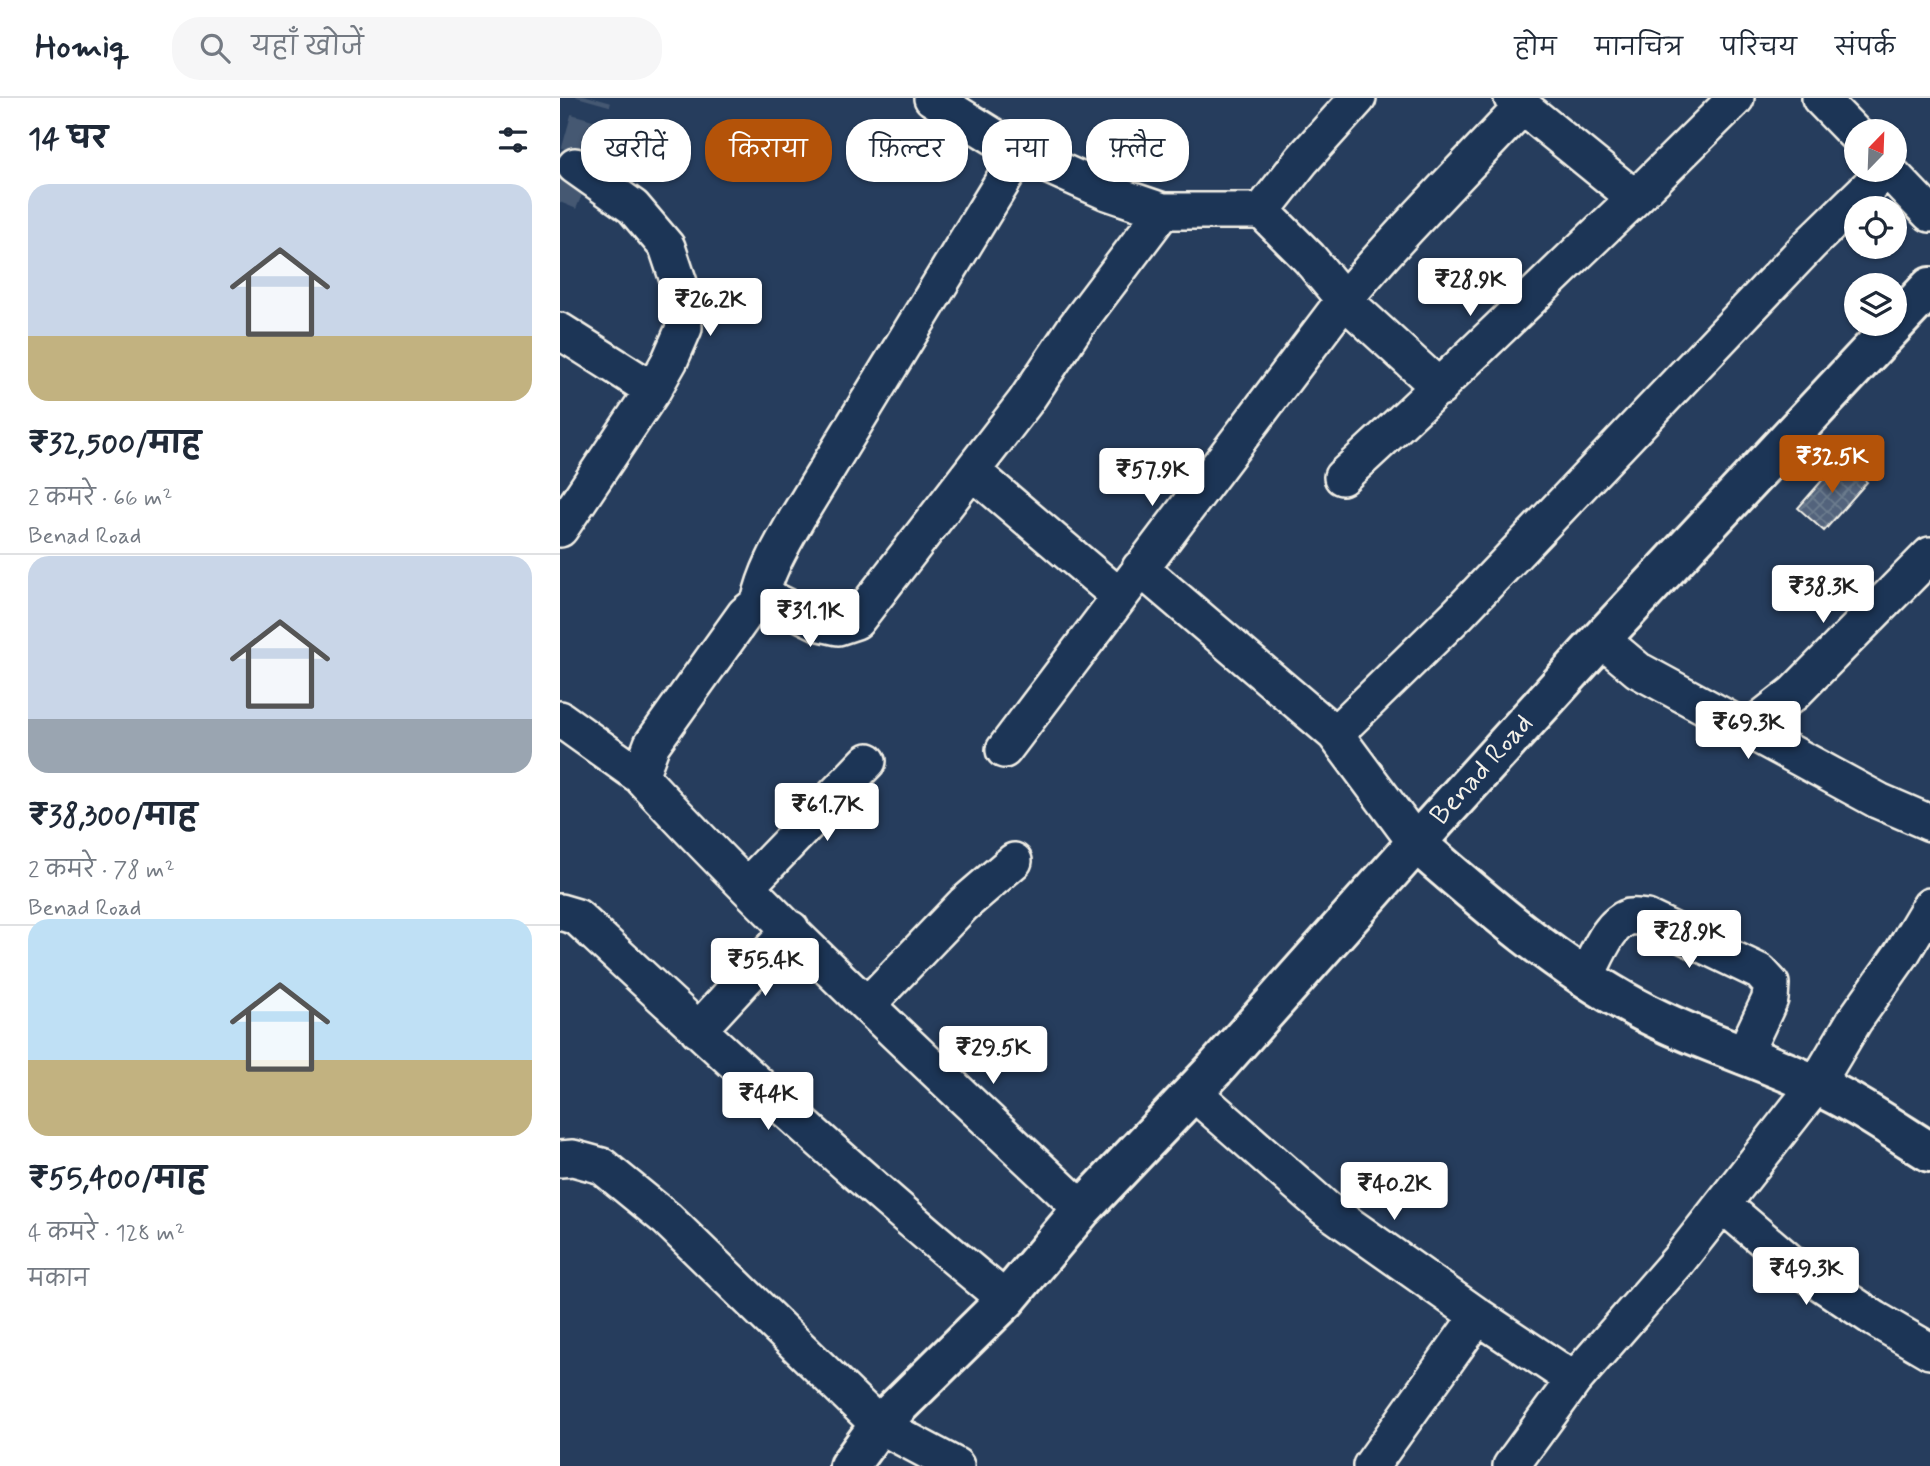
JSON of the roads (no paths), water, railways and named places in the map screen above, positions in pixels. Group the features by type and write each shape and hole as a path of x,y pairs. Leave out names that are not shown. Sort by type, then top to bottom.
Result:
{"main road":[{"name":"Benad Road","path":"1930,287 1601,639 1416,843 1505,921 1586,978 1637,1009 1816,1085 1930,1152"},
{"path":"849,1466 880,1425 1006,1300 1082,1209 1193,1092 1416,843"}],"street":[{"path":"932,98 982,129"},
{"path":"1342,477 1440,388 1512,314 1736,98"},
{"path":"1820,98 1844,123"},
{"path":"1262,211 1345,101"},
{"path":"1004,750 1344,300 1385,251 1417,220 1517,102 1634,198"},
{"path":"560,529 653,390 684,328 682,292 667,247 633,207 575,166"},
{"path":"1072,176 1107,192 1163,211 1262,211 1309,258 1344,300 1440,388"},
{"path":"759,603 763,583 792,528 1002,182"},
{"path":"1335,734 1458,614 1801,253 1875,182"},
{"path":"1899,182 1930,214"},
{"path":"640,776 652,744 744,614 759,603 773,600 820,623 838,627 856,621 1025,402 1076,326 1163,211"},
{"path":"560,331 653,390"},
{"path":"972,471 1119,596"},
{"path":"1748,729 1794,693 1930,555"},
{"path":"1140,568 1335,734 1416,843"},
{"path":"1601,639 1638,670 1879,801 1930,822"},
{"path":"560,719 640,776 867,1005 1082,1209"},
{"path":"747,886 868,761"},
{"path":"867,1005 964,904 1014,861"},
{"path":"1511,1466 1574,1380 1678,1261 1816,1085 1854,1021 1902,953 1930,906"},
{"path":"560,912 577,917 898,1211 1006,1300"},
{"path":"1586,978 1612,929 1632,916 1647,918 1760,972 1771,984 1770,999 1743,1056"},
{"path":"698,1030 791,929"},
{"path":"1193,1092 1325,1208 1574,1380"},
{"path":"560,1159 573,1158 602,1166 667,1219 880,1425 956,1466"},
{"path":"1723,1205 1791,1263 1875,1319 1930,1351"},
{"path":"1371,1466 1478,1315"}],"tunnel":[{"path":"560,202 575,166 594,98"}]}
